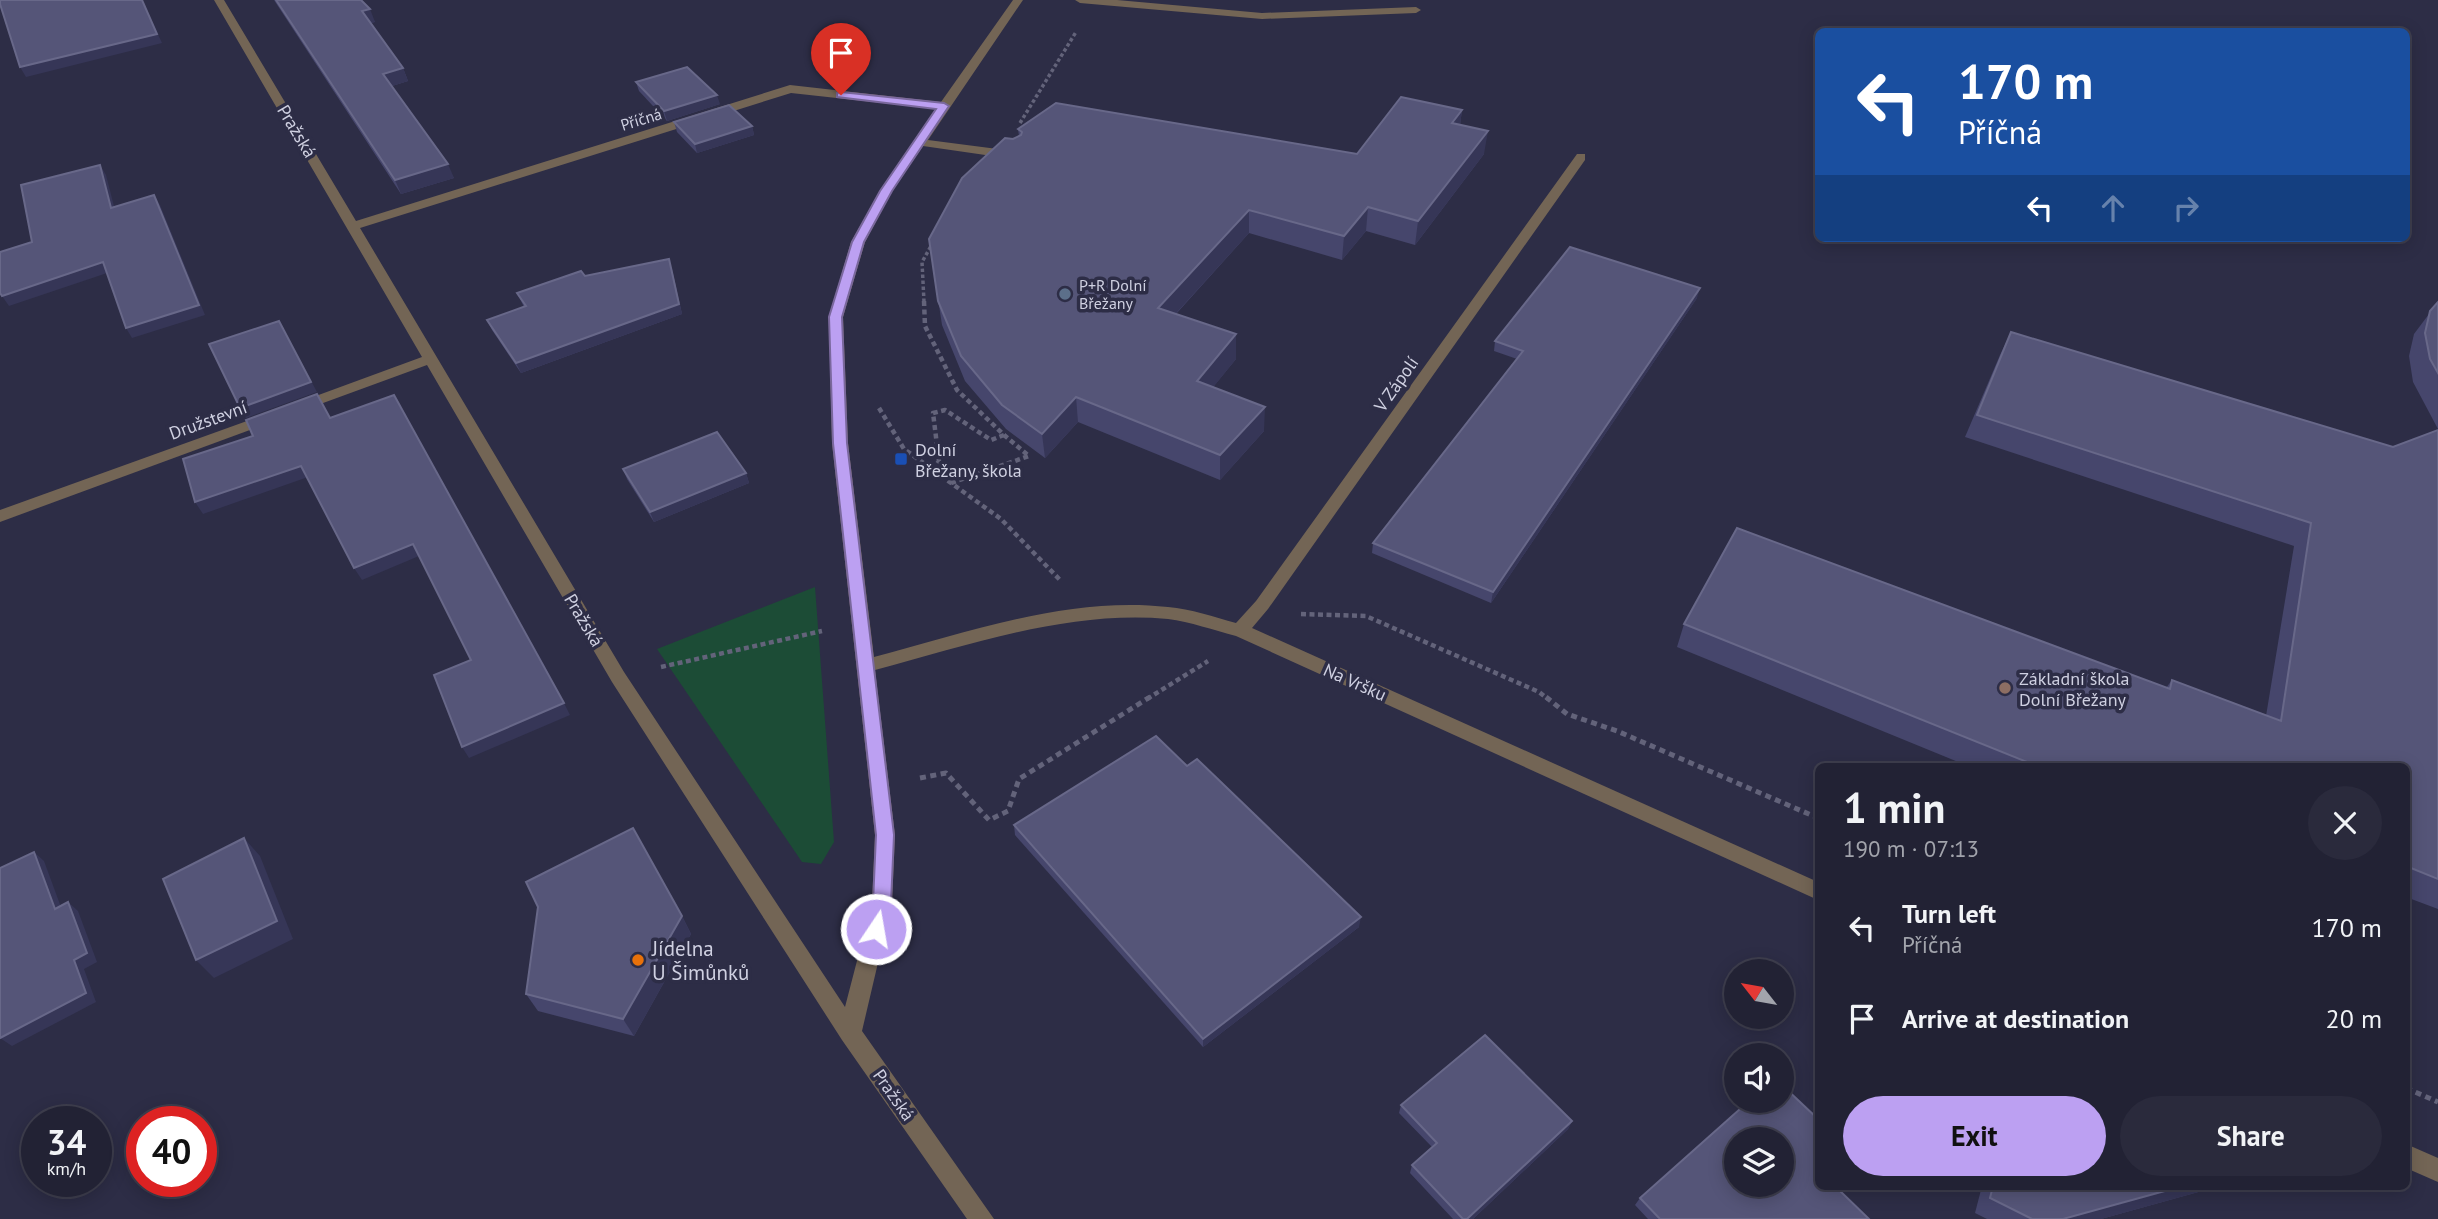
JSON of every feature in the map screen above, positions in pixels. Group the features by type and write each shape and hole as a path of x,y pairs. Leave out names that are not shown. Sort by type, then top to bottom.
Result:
{"street":[{"name":"Pražská","path":"219,0 618,677 850,1032 982,1219"},
{"path":"850,1032 882,903 885,835 840,443 836,317 858,242 886,191 1018,0"},
{"path":"1080,0 1262,16 1416,10"},
{"name":"Příčná","path":"354,226 790,89 944,106"},
{"path":"919,142 1016,156"},
{"name":"V Zápolí","path":"1240,630 1262,605 1581,157"},
{"name":"Družstevní","path":"0,516 430,359"},
{"name":"Na Vršku","path":"866,666 1033,622 1095,612 1169,613 1240,630 1815,890"},
{"path":"2410,1158 2438,1170"}],"path":[{"path":"1000,153 1096,2"},
{"path":"934,241 922,262 925,326 957,390 1029,456 951,483"},
{"path":"933,470 939,461 933,413 945,410 991,440 1003,435"},
{"path":"661,667 827,629"},
{"path":"920,778 946,773 989,820 1008,811 1019,779 1220,653"},
{"path":"2410,1090 2438,1102"}],"green space":[{"path":"815,587 834,842 821,864 802,862 657,649"}],"building":[{"path":"0,0 142,0 157,34 20,67"},
{"path":"276,0 361,0 370,9 362,11 403,68 383,74 448,164 395,180"},
{"path":"687,67 717,95 664,111 636,82"},
{"name":"P+R Dolní Břežany","path":"1401,97 1462,110 1452,123 1488,131 1418,221 1368,207 1344,236 1249,210 1158,308 1236,334 1197,381 1265,407 1220,455 1076,397 1042,434 1002,405 961,356 938,301 929,239 962,178 1005,138 1013,139 1021,135 1022,132 1018,129 1056,103 1357,154"},
{"path":"729,105 752,126 695,144 674,122"},
{"path":"100,165 111,208 154,195 199,305 126,328 103,262 2,296 0,252 32,242 21,185"},
{"path":"1570,247 1700,288 1493,592 1373,543 1523,351 1495,341"},
{"path":"669,259 679,304 516,363 487,320 526,306 517,293 581,271 585,276"},
{"path":"2438,302 2438,373 2430,359 2425,333 2430,311"},
{"path":"279,321 311,382 240,408 209,344"},
{"path":"2011,332 2393,447 2438,430 2438,879 2410,868 2410,763 2030,763 1684,624 1737,528 2170,689 2172,680 2281,721 2311,523 1977,415"},
{"path":"317,394 330,418 394,395 564,703 462,747 434,675 471,660 413,544 354,568 301,466 195,502 183,459 253,436 246,420"},
{"path":"717,432 746,473 650,512 623,469"},
{"path":"1156,736 1187,766 1197,759 1361,917 1203,1039 1014,825"},
{"path":"633,828 682,916 623,1019 526,994 538,907 526,882"},
{"path":"244,838 277,921 196,960 163,879"},
{"path":"34,852 55,909 68,902 87,953 74,960 86,993 0,1038 0,868"},
{"path":"1485,1035 1572,1121 1467,1219 1463,1219 1412,1165 1437,1143 1401,1105"},
{"path":"1794,1096 1815,1116 1815,1190 1839,1190 1869,1219 1660,1219 1640,1198 1736,1113 1794,1113"},
{"path":"1992,1190 2168,1190 2063,1219 2032,1219 1990,1198"}],"place":[{"name":"P+R Dolní Břežany","path":"1065,294"},
{"name":"Dolní Břežany, škola","path":"901,459"},
{"name":"Základní škola Dolní Břežany","path":"2005,688"},
{"name":"Jídelna U Šimůnků","path":"638,960"}],"route":[{"path":"841,95 944,106 886,191 858,242 836,317 840,443 885,835 882,903 876,929"}]}
